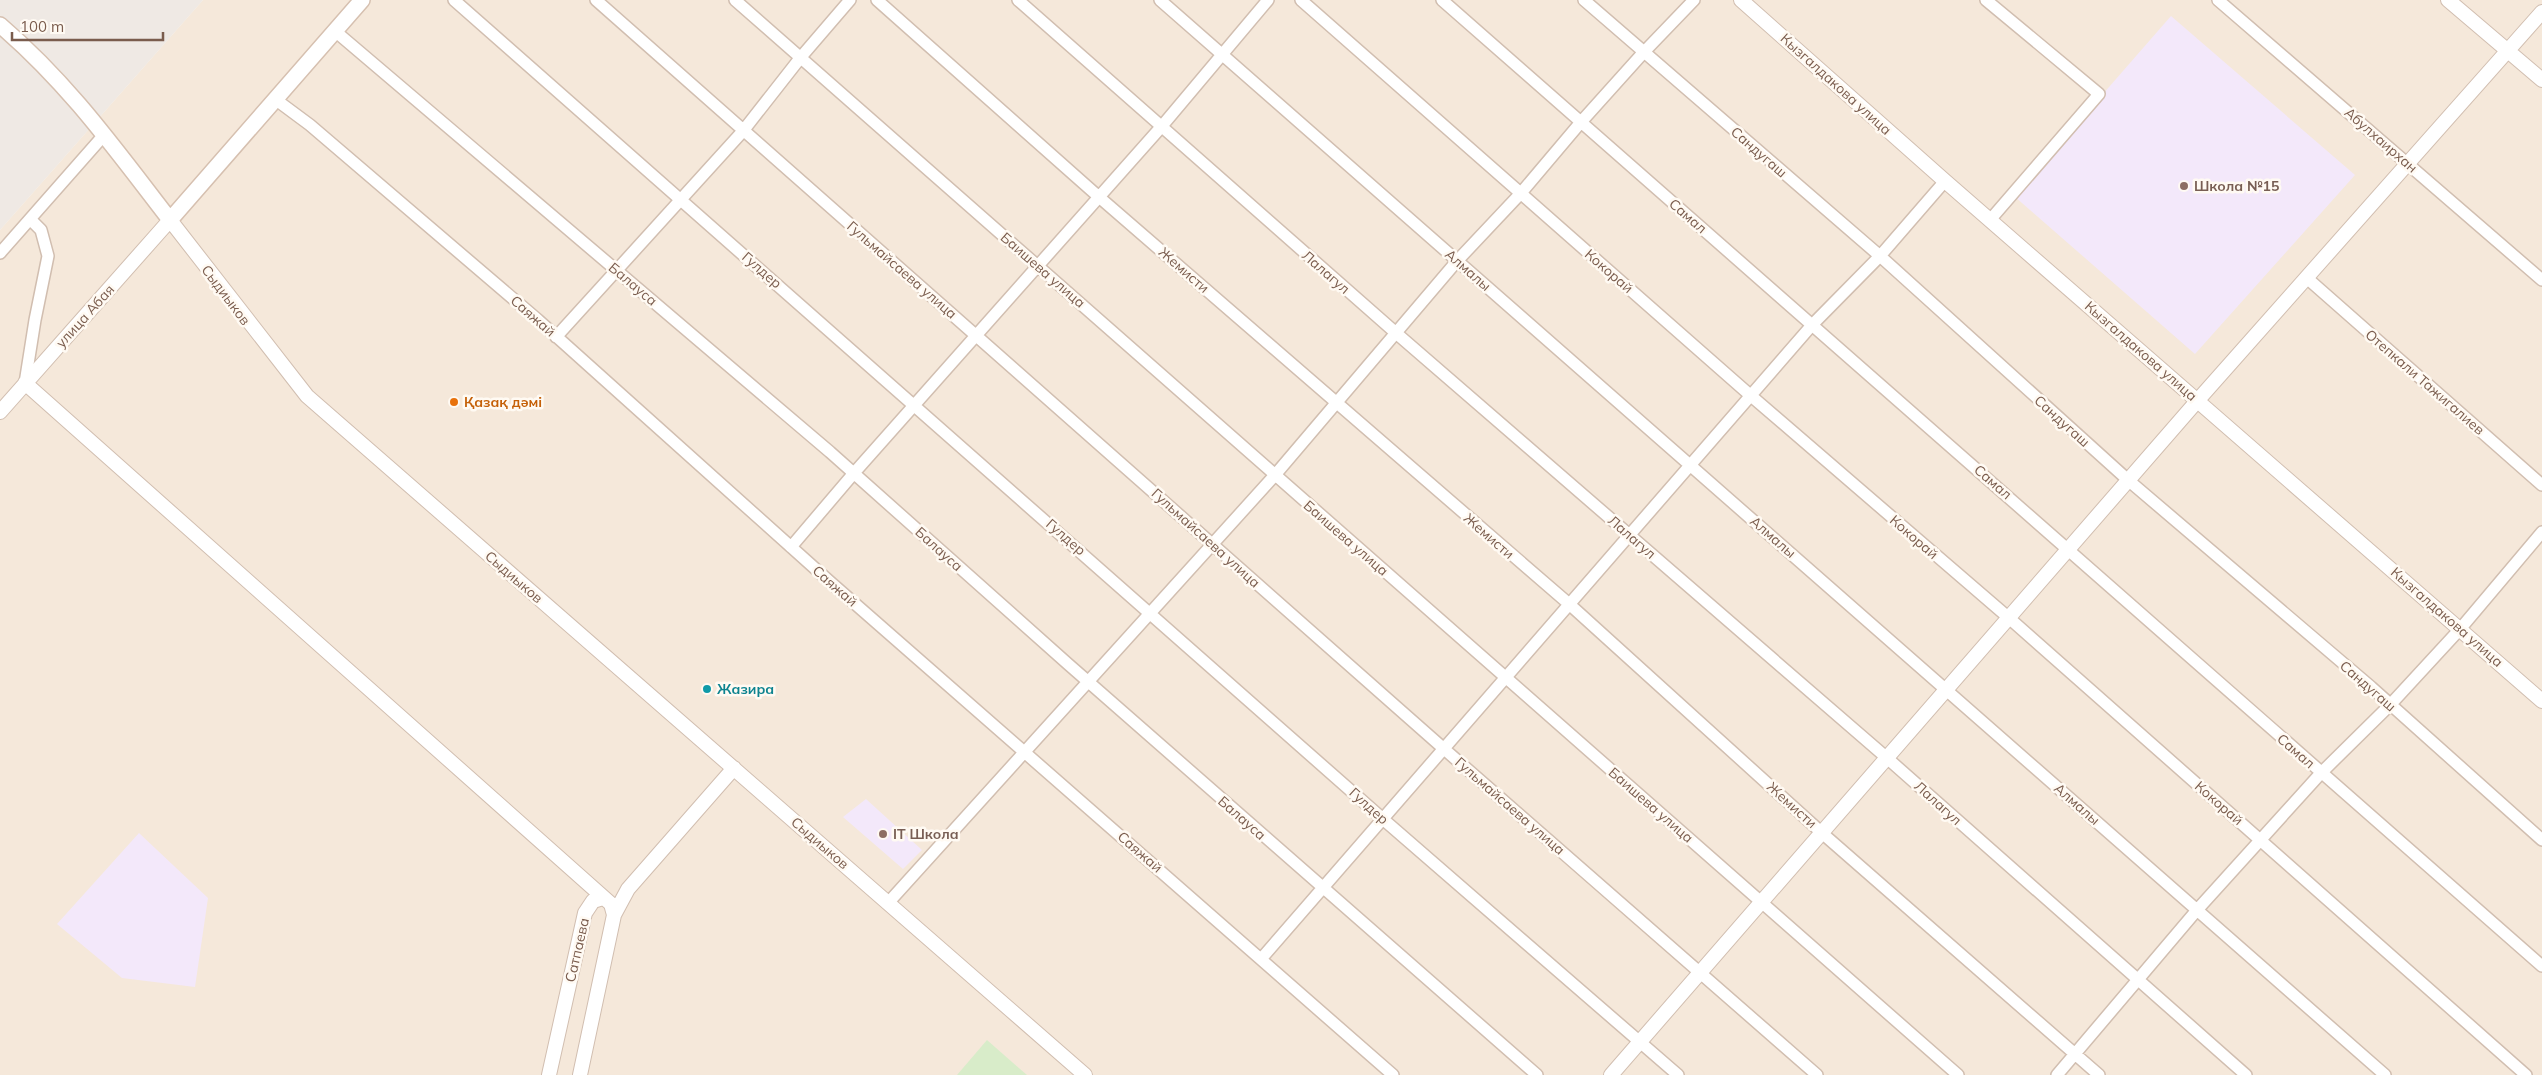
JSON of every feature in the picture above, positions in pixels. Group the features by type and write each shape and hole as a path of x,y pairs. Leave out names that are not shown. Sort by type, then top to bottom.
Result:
{"main road":[{"path":"170,220 362,0"},
{"name":"Сыдиыков","path":"0,25 60,80 170,220"}],"street":[{"name":"Гулдер","path":"454,0 915,404 1384,820 1678,1075"},
{"name":"Гульмайсаева улица","path":"596,0 1443,748 1817,1075"},
{"name":"Баишева улица","path":"736,0 1958,1075"},
{"path":"556,336 743,131 801,57 850,0"},
{"name":"Жемисти","path":"876,0 1099,197 1568,603 1822,833 2099,1075"},
{"name":"Лалагул","path":"1018,0 1396,333 1887,758 2246,1075"},
{"name":"Алмалы","path":"1160,0 2384,1075"},
{"path":"791,547 976,334 1039,267 1162,126 1268,0"},
{"name":"Кокорай","path":"1301,0 1750,395 2261,840 2526,1075"},
{"name":"Самал","path":"1442,0 2542,966"},
{"name":"Сандугаш","path":"1584,0 1880,256 2128,480 2390,705 2542,840"},
{"path":"888,903 1276,475 1338,404 1457,260 1521,193 1581,122 1694,0"},
{"name":"Кызгалдакова улица","path":"1741,0 1945,181 2542,701"},
{"path":"1986,0 2099,94 1990,220"},
{"name":"Абулхаирхан","path":"2218,0 2542,280"},
{"path":"2448,0 2542,80"},
{"path":"1611,1075 2198,400 2308,279 2542,12"},
{"name":"Балауса","path":"335,30 854,473 1087,682 1537,1075"},
{"name":"Саяжай","path":"275,99 310,125 556,336 791,547 1393,1075"},
{"path":"0,253 104,135"},
{"path":"1260,959 1384,820 1504,677 1750,395 1812,325 1880,256 1945,181"},
{"path":"30,219 41,230 48,256 25,383 583,878 605,898 614,909 614,915"},
{"name":"улица Абая","path":"0,412 170,220"},
{"name":"Сыдиыков","path":"170,220 307,396 1085,1075"},
{"name":"Отепкали Тажигалиев","path":"2308,279 2542,485"},
{"path":"2057,1075 2197,910 2322,773 2390,705 2460,628 2542,532"},
{"path":"628,889 734,768"},
{"path":"583,878 588,896 585,912"},
{"name":"Сатпаева","path":"549,1075 585,912 593,901 628,889"},
{"name":"Сатпаева","path":"580,1075 614,915 628,889"}],"shaded area":[{"path":"0,0 203,0 0,230"},
{"path":"203,0 2542,0 2542,1075 0,1075 0,230"},
{"name":"Школа №15","path":"2171,16 2355,175 2195,354 2014,196"},
{"name":"IT Школа","path":"866,799 922,850 903,869 843,817"},
{"path":"139,833 208,898 195,987 122,978 57,924"}],"green space":[{"path":"987,1040 1027,1075 957,1075"}],"place":[{"name":"Школа №15","path":"2184,186"},
{"name":"Қазақ дәмі","path":"454,402"},
{"name":"Жазира","path":"707,689"},
{"name":"IT Школа","path":"883,834"}]}
